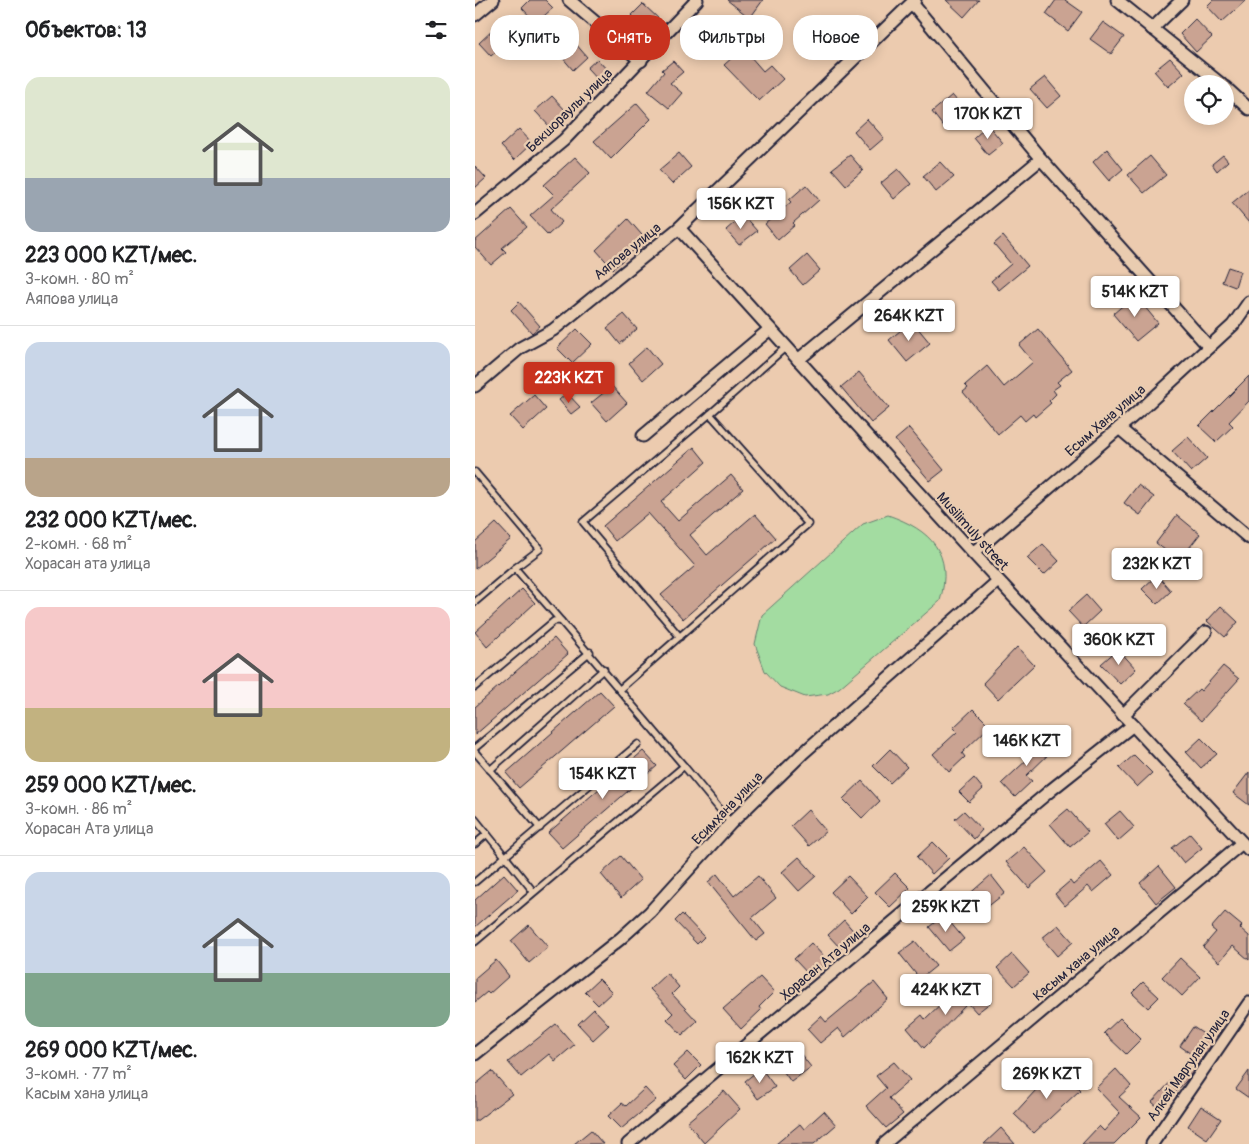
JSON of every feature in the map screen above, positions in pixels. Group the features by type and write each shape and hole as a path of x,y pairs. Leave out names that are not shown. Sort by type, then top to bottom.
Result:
{"street":[{"path":"475,16 493,0"},
{"path":"569,0 641,61"},
{"name":"Бекшораулы улица","path":"475,214 564,140 697,0"},
{"path":"1117,0 1210,75"},
{"path":"1152,29 1182,0"},
{"path":"913,2 1041,159 1209,346"},
{"name":"Аяпова улица","path":"475,386 521,348 553,330 679,228 913,2"},
{"path":"1234,96 1249,110"},
{"path":"798,360 1041,159"},
{"name":"Musilimuly street","path":"679,228 973,553 1246,847"},
{"name":"Есым Хана улица","path":"973,553 1119,428 1233,325 1249,302"},
{"path":"643,436 770,329"},
{"path":"1119,428 1249,538"},
{"name":"Есимхана улица","path":"475,1054 628,932 661,900 731,823 801,754 999,581"},
{"path":"1123,714 1207,632"},
{"name":"Хорасан Ата улица","path":"628,1144 1051,790 1133,725"},
{"name":"Касым хана улица","path":"884,1144 1246,847"},
{"name":"Алкей Маргулан улица","path":"1152,1144 1249,1003"}],"lane":[{"path":"679,637 583,522 786,347"},
{"path":"620,689 808,524 710,414"},
{"path":"475,472 540,549 475,602"},
{"path":"515,568 590,652 731,823"},
{"path":"475,687 554,621 561,621"},
{"path":"475,748 590,652"},
{"path":"490,770 604,669"},
{"path":"475,882 638,744"},
{"path":"475,752 540,828"},
{"path":"475,942 533,891 684,766"},
{"path":"475,819 533,891"},
{"path":"475,844 487,834"}],"green space":[{"path":"888,515 916,528 927,536 935,546 941,557 944,569 944,584 940,601 839,688 828,694 805,697 780,687 765,671 755,644 762,615 863,524"}],"building":[{"path":"530,0 545,0 553,8 545,15 529,15 522,8"},
{"path":"727,0 763,0 752,15 746,15"},
{"path":"946,0 979,0 964,17"},
{"path":"1056,0 1065,0 1082,12 1068,31 1046,14"},
{"path":"1213,0 1246,0 1222,22 1207,6"},
{"path":"643,4 655,15 632,15"},
{"path":"1195,19 1212,37 1196,52 1180,34"},
{"path":"1103,22 1124,37 1111,54 1090,39"},
{"path":"490,33 490,55 479,43"},
{"path":"579,48 587,57 573,70 564,60 579,60"},
{"path":"1170,58 1184,73 1168,87 1154,71"},
{"path":"598,60 611,74 601,83 587,68"},
{"path":"730,60 753,60 763,71 770,65 783,79 759,101 724,65"},
{"path":"673,61 683,72 670,83 682,93 669,108 648,91 664,72 662,70"},
{"path":"1045,77 1061,96 1047,108 1030,89"},
{"path":"952,95 967,112 946,130 932,112"},
{"path":"552,96 568,113 551,128 535,111"},
{"path":"637,103 651,119 611,159 594,141"},
{"path":"867,119 884,138 870,150 854,131"},
{"path":"988,125 1003,143 988,155 974,138"},
{"path":"519,129 532,143 514,160 501,146"},
{"path":"1107,149 1123,169 1109,181 1093,162"},
{"path":"679,153 691,167 672,184 659,170"},
{"path":"850,155 863,170 846,185 832,169"},
{"path":"1223,155 1228,161 1217,171 1212,164"},
{"path":"1150,156 1166,175 1144,193 1128,175"},
{"path":"575,157 590,173 551,209 562,222 548,235 530,216 554,195 544,185"},
{"path":"940,162 954,177 936,192 923,176"},
{"path":"475,166 486,178 475,188"},
{"path":"898,169 911,184 894,199 881,183"},
{"path":"806,185 819,200 793,223 795,225 778,240 765,224 791,202 789,200"},
{"path":"1249,189 1249,223 1232,203"},
{"path":"511,209 527,227 502,248 506,252 491,265 475,247 475,241"},
{"path":"743,215 757,231 739,245 726,230"},
{"path":"628,219 648,242 637,252 635,249 613,269 596,250"},
{"path":"1003,236 1028,266 999,290 991,281 1011,264 994,244"},
{"path":"807,255 820,270 803,285 790,270"},
{"path":"1228,267 1240,271 1235,287 1222,282"},
{"path":"1135,295 1158,323 1136,341 1113,314"},
{"path":"519,302 540,326 532,333 511,310"},
{"path":"624,314 637,329 620,344 607,328"},
{"path":"912,321 930,343 907,362 889,340"},
{"path":"577,329 592,344 572,363 557,348"},
{"path":"1038,329 1072,370 1057,382 1060,385 1053,390 1056,394 1049,401 1051,403 1035,417 1033,414 1025,421 1020,415 998,434 963,392 968,388 965,385 987,366 1004,387 1033,362 1019,345"},
{"path":"647,347 661,364 643,380 629,363"},
{"path":"859,372 889,408 871,423 841,387"},
{"path":"1249,376 1249,401 1229,422 1233,426 1216,442 1199,426"},
{"path":"612,386 627,403 607,421 591,403"},
{"path":"567,393 580,407 571,414 559,400"},
{"path":"534,395 546,409 523,430 510,416"},
{"path":"909,428 944,470 930,481 895,440"},
{"path":"1188,437 1207,458 1191,472 1172,451"},
{"path":"694,447 706,462 661,502 678,521 731,475 743,489 690,535 707,555 755,514 776,538 683,619 661,595 695,566 648,513 615,541 603,526"},
{"path":"1138,485 1154,497 1140,515 1124,503"},
{"path":"1177,515 1200,534 1179,561 1156,543"},
{"path":"496,523 511,539 475,569 475,542"},
{"path":"1043,544 1059,561 1044,575 1027,558"},
{"path":"1157,575 1171,591 1157,604 1142,589"},
{"path":"522,589 535,603 487,647 475,632"},
{"path":"1086,595 1100,611 1083,627 1068,611"},
{"path":"1221,606 1238,622 1225,637 1207,621"},
{"path":"554,638 568,654 475,735 475,707"},
{"path":"1017,647 1034,665 998,699 983,683"},
{"path":"1118,649 1136,669 1120,684 1101,664"},
{"path":"1223,666 1239,679 1201,721 1183,704 1199,689 1201,691"},
{"path":"600,691 614,706 519,788 506,773"},
{"path":"973,709 990,726 962,753 965,757 949,772 933,754 957,732 953,728"},
{"path":"1039,737 1052,751 1026,776 1032,781 1015,797 1002,783 1030,757 1024,751"},
{"path":"1201,738 1217,754 1201,768 1186,752"},
{"path":"890,749 907,767 890,783 873,766"},
{"path":"643,751 657,766 562,848 548,833"},
{"path":"1134,755 1152,773 1137,787 1119,768"},
{"path":"1249,772 1249,805 1233,793"},
{"path":"974,778 983,789 969,802 959,792"},
{"path":"862,781 880,801 862,818 843,799"},
{"path":"1068,809 1088,832 1070,847 1050,824"},
{"path":"808,810 826,831 809,846 791,826"},
{"path":"964,811 982,830 974,839 955,819"},
{"path":"1120,811 1134,827 1118,841 1104,824"},
{"path":"1190,834 1202,848 1184,863 1172,848"},
{"path":"933,842 949,858 932,874 917,857"},
{"path":"1024,847 1047,872 1029,888 1006,862"},
{"path":"621,856 641,880 621,898 601,874"},
{"path":"799,857 816,876 799,891 782,872"},
{"path":"1101,861 1113,875 1093,892 1088,886 1065,906 1055,894 1070,881 1073,885"},
{"path":"1159,866 1176,887 1156,903 1140,883"},
{"path":"895,873 910,888 890,907 875,892"},
{"path":"504,874 518,890 475,927 475,900"},
{"path":"717,874 734,896 758,876 776,898 752,918 765,934 756,941 708,882"},
{"path":"991,875 1005,893 971,920 958,904"},
{"path":"848,876 868,897 851,914 831,892"},
{"path":"1225,912 1242,926 1240,928 1249,936 1249,960 1233,946 1219,962 1203,947 1216,932 1211,928"},
{"path":"682,914 704,937 697,944 675,921"},
{"path":"944,915 964,939 949,951 929,927"},
{"path":"844,920 856,934 841,949 828,935"},
{"path":"529,925 548,947 529,963 511,941"},
{"path":"1058,925 1073,942 1057,956 1042,938"},
{"path":"915,941 936,966 920,979 899,953"},
{"path":"811,943 828,961 811,977 794,959"},
{"path":"1012,954 1029,973 1014,986 997,968"},
{"path":"1180,958 1200,977 1182,996 1162,977"},
{"path":"496,960 509,976 489,994 487,992 475,1002 475,978"},
{"path":"667,973 679,987 672,994 697,1021 682,1035 667,1019 673,1013 650,989"},
{"path":"760,977 774,992 759,1007 761,1010 741,1029 723,1009"},
{"path":"599,979 612,992 598,1005 585,992"},
{"path":"874,982 888,999 845,1037 838,1028 820,1043 807,1029 821,1016 826,1022"},
{"path":"1143,982 1159,997 1148,1008 1132,993"},
{"path":"978,985 991,1002 977,1013 968,1003 924,1048 907,1028 922,1015 925,1019 946,999 953,1006"},
{"path":"594,1009 609,1025 593,1040 578,1024"},
{"path":"1120,1018 1141,1039 1126,1054 1104,1033"},
{"path":"556,1024 574,1045 555,1061 549,1054 521,1077 508,1062"},
{"path":"1193,1027 1214,1041 1186,1081 1160,1109 1152,1102 1194,1056 1180,1046"},
{"path":"688,1052 701,1065 686,1080 673,1066"},
{"path":"800,1053 811,1067 791,1082 781,1068"},
{"path":"894,1062 910,1080 889,1098 903,1114 886,1128 866,1106 886,1088 876,1076"},
{"path":"1057,1067 1080,1090 1034,1133 1014,1114"},
{"path":"761,1068 775,1087 758,1099 745,1081"},
{"path":"1116,1069 1131,1086 1119,1097 1141,1117 1114,1144 1082,1144 1099,1126 1104,1131 1120,1113 1096,1088"},
{"path":"492,1071 512,1094 475,1122 475,1085"},
{"path":"1249,1071 1249,1098 1236,1089"},
{"path":"645,1088 656,1100 621,1129 608,1116 622,1103 626,1106"},
{"path":"724,1091 740,1109 704,1143 687,1122"},
{"path":"1201,1106 1221,1119 1207,1139 1188,1126"},
{"path":"824,1111 836,1125 814,1144 776,1144 800,1124 804,1129"},
{"path":"1001,1128 1015,1144 984,1144"},
{"path":"591,1130 603,1144 574,1144"}]}
